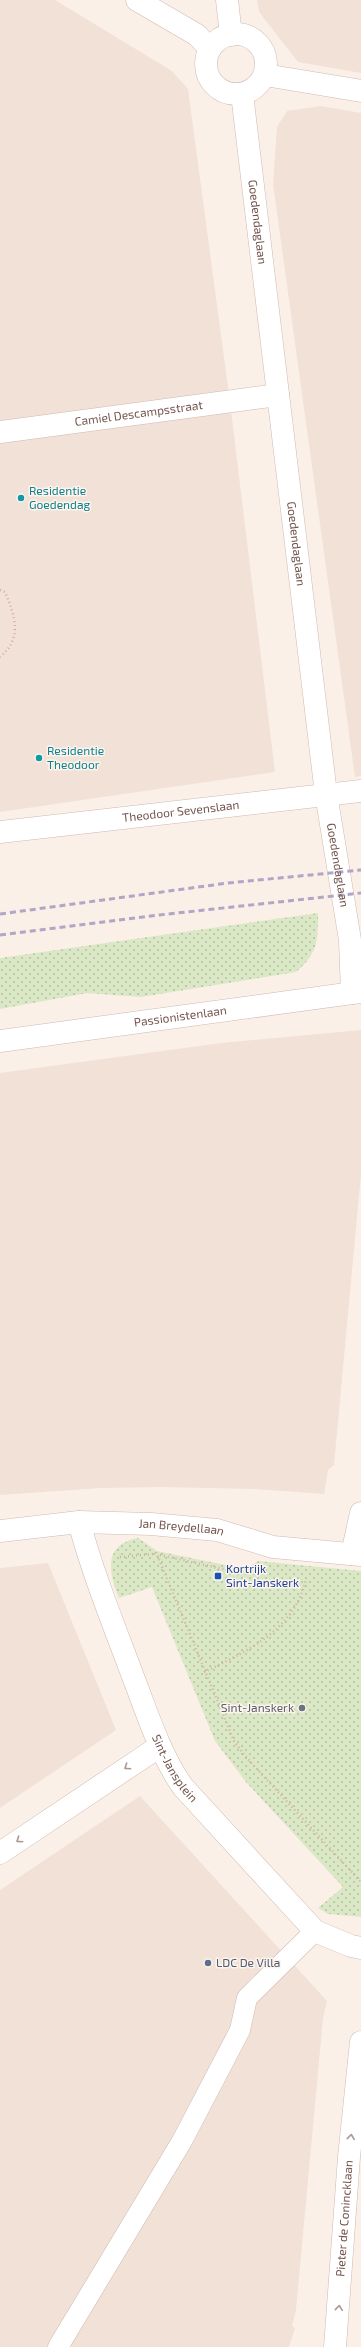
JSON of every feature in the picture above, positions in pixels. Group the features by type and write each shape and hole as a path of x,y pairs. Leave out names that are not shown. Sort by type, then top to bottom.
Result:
{"street":[{"path":"137,0 197,35 210,49"},
{"path":"227,0 231,34"},
{"path":"231,34 244,35 253,39 261,48 266,57 265,75 252,90 242,94 223,92 215,86 206,69 206,59 210,49 221,38 231,34"},
{"path":"265,75 361,91"},
{"name":"Goedendaglaan","path":"242,94 326,794 357,992"},
{"name":"Camiel Descampsstraat","path":"0,432 278,395"},
{"name":"Theodoor Sevenslaan","path":"0,832 361,791"},
{"name":"Passionistenlaan","path":"0,1041 357,992"},
{"path":"356,1555 361,1513"},
{"name":"Jan Breydellaan","path":"0,1531 80,1522 151,1524 217,1530 273,1547 356,1555"},
{"name":"Sint-Jansplein","path":"80,1522 89,1560 160,1746 183,1787 315,1931 351,1946 361,1948"},
{"path":"0,1853 160,1746"},
{"name":"Pieter de Conincklaan","path":"335,2347 349,2157 361,2042"}],"lane":[{"path":"58,2347 182,2141 240,2030 247,1998 315,1931"}],"path":[{"path":"0,590 5,592 12,607 15,628 14,642 10,649 0,657"},
{"path":"151,1524 156,1554 234,1741 245,1756 361,1882"},
{"path":"89,1560 156,1554 246,1574 256,1568"},
{"path":"204,1672 256,1646 277,1630 297,1601 306,1574"}],"shaded area":[{"path":"0,0 55,0 172,71 188,89 230,402 275,772 0,812"},
{"path":"257,0 361,0 361,73 298,62 259,12"},
{"path":"321,106 361,113 361,776 355,777 273,184 277,127 287,111"},
{"path":"361,1030 361,1174 334,1465 328,1470 324,1494 255,1489 160,1487 101,1488 0,1495 0,1073 221,1043"},
{"path":"48,1563 116,1730 0,1808 0,1568"},
{"path":"140,1796 327,2001 323,2018 296,2310 292,2326 295,2328 289,2347 0,2347 0,1890"}],"green space":[{"path":"318,913 317,939 313,952 309,959 296,972 141,997 87,993 0,1009 0,958"},
{"path":"138,1538 157,1551 245,1569 258,1561 361,1571 361,1917 328,1914 318,1908 343,1887 246,1782 215,1741 152,1587 119,1598 115,1589 111,1570 111,1561 118,1547 126,1542"}],"railway":[{"path":"0,914 228,883 361,870"},
{"path":"0,935 159,915 361,893"}],"place":[{"name":"Residentie Goedendag","path":"21,498"},
{"name":"Residentie Theodoor","path":"39,758"},
{"name":"Kortrijk Sint-Janskerk","path":"218,1576"},
{"name":"Sint-Janskerk","path":"302,1708"},
{"name":"LDC De Villa","path":"208,1963"}]}
